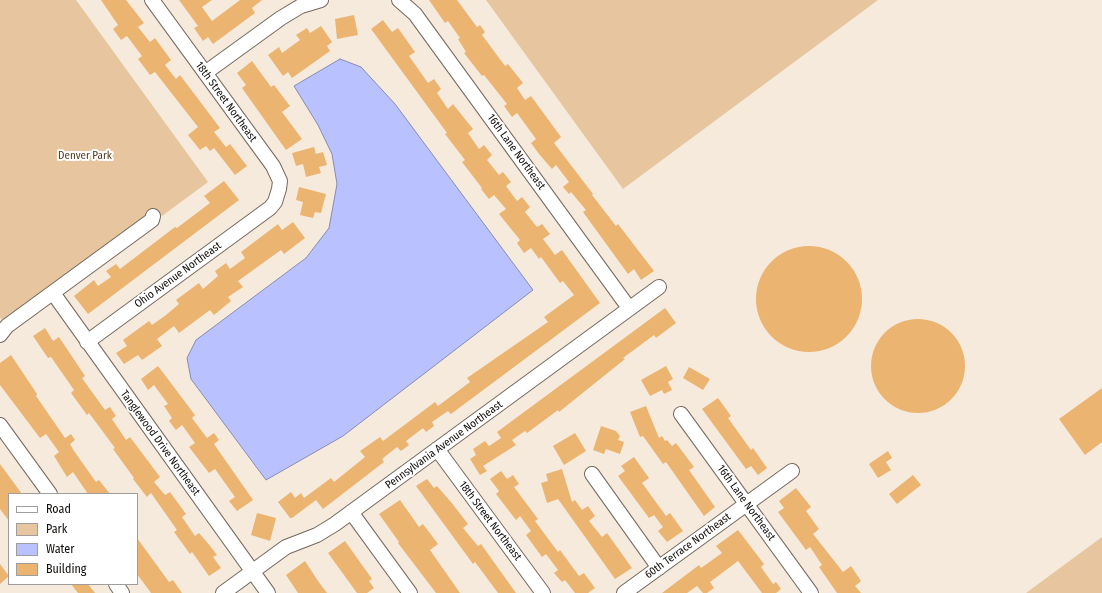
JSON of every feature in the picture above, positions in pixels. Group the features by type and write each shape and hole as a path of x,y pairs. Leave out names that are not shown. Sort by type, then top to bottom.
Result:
{"street":[{"name":"18th Street Northeast","path":"152,0 277,174 279,188 275,202 270,208"},
{"path":"205,73 281,18 301,6 321,0"},
{"name":"16th Lane Northeast","path":"400,0 415,14 629,308"},
{"name":"Ohio Avenue Northeast","path":"87,342 270,208"},
{"path":"0,335 7,326 152,220 153,216"},
{"name":"Pennsylvania Avenue Northeast","path":"223,593 286,547 317,535 351,512 658,287"},
{"name":"Tanglewood Drive Northeast","path":"52,293 268,593"},
{"name":"16th Lane Northeast","path":"681,414 811,593"},
{"path":"0,425 49,493"},
{"name":"18th Street Northeast","path":"437,449 543,593"},
{"name":"60th Terrace Northeast","path":"624,593 792,471"},
{"path":"592,474 659,568"},
{"path":"351,512 410,593"}],"green space":[{"name":"Denver Park","path":"0,0 76,0 208,182 162,216 157,210 3,322 0,317"},
{"path":"486,0 878,0 623,189"},
{"path":"1102,537 1102,593 1026,593"}],"water":[{"path":"340,59 361,67 395,104 533,290 343,436 266,480 191,379 187,358 196,340 306,258 329,228 337,184 332,154 318,125 294,86"}],"building":[{"path":"101,0 126,0 144,23 138,27 150,42 155,38 171,60 165,65 176,79 180,75 220,128 214,132 226,147 230,144 247,166 235,175 214,148 210,151 206,146 200,150 188,135 198,127 155,72 150,75 138,59 142,56 127,36 121,40 113,29 118,25"},
{"path":"179,0 212,0 202,7 212,21 240,0 262,0 252,8 255,13 213,44 208,37 203,41 194,28 198,26"},
{"path":"429,0 457,0 477,27 480,25 485,32 482,35 505,66 508,64 523,83 517,88 525,100 531,96 561,137 554,143 616,226 618,224 654,271 641,280 634,269 628,274 583,212 586,210 571,192 569,194 563,187 569,182 556,165 552,169 539,154 531,143 536,139 517,113 512,117 504,106 507,104 464,53 466,52 458,39 460,38 448,21 445,23"},
{"path":"354,15 358,35 337,39 335,19"},
{"path":"383,20 392,32 398,28 415,52 409,56 428,83 434,79 441,89 437,93 448,109 453,104 473,129 468,133 479,149 484,145 492,155 487,160 499,175 503,172 511,182 506,186 517,201 522,197 530,207 525,212 537,227 542,224 550,234 543,239 555,255 562,250 600,303 451,414 448,411 432,422 434,426 426,432 423,428 406,441 409,445 401,451 397,447 382,459 384,462 323,509 316,500 290,518 278,502 291,492 295,498 301,493 304,498 331,478 334,482 365,457 360,451 380,437 383,441 435,402 438,406 470,382 467,378 548,322 544,317 574,295 563,281 560,283 541,257 539,259 531,248 524,253 517,243 520,240 499,214 506,209 494,195 489,199 481,189 482,188 462,162 465,160 445,134 447,133 371,29"},
{"path":"321,26 332,42 327,46 330,51 292,78 288,72 283,76 268,55 279,47 282,53 300,40 296,35 307,28 310,33"},
{"path":"252,61 271,87 274,85 290,106 282,112 302,139 286,150 242,88 246,85 237,73"},
{"path":"314,147 316,154 323,152 327,165 319,167 321,173 306,177 303,164 296,166 292,153"},
{"path":"224,181 239,200 88,314 74,296 94,280 98,286 111,277 106,271 116,264 120,269 175,227 177,228 210,203 204,196"},
{"path":"299,187 326,194 321,213 315,212 313,218 300,215 303,202 296,200"},
{"path":"293,222 305,238 284,254 281,250 238,281 243,287 228,297 231,301 214,315 210,310 179,333 174,326 157,339 162,346 142,360 138,355 124,364 116,353 127,346 123,340 149,321 152,325 166,315 179,304 176,300 199,283 203,289 218,276 215,271 226,263 230,269 245,258 241,252 278,224 282,230"},
{"path":"809,246 829,250 846,262 858,279 862,299 858,319 846,336 829,348 809,352 789,348 772,336 760,319 756,299 760,279 772,262 789,250"},
{"path":"665,308 676,323 656,338 654,335 623,358 625,359 559,412 558,410 527,433 525,431 512,440 516,445 483,466 487,471 480,475 470,459 476,455 473,449 485,441 489,446 501,438 497,432"},
{"path":"918,319 936,323 951,333 961,348 965,366 961,384 951,399 936,409 918,413 900,409 885,399 875,384 871,366 875,348 885,333 900,323"},
{"path":"45,328 53,341 59,337 85,376 82,378 105,410 110,407 116,416 112,419 126,440 130,437 160,477 154,482 165,495 170,492 186,514 182,517 195,536 199,533 211,547 217,555 213,557 221,568 209,576 192,552 190,554 174,532 177,530 151,493 147,497 133,479 134,478 113,449 115,448 89,413 87,415 71,393 74,390 51,357 48,358 33,336"},
{"path":"11,355 37,394 36,396 65,438 71,434 75,440 70,444 96,482 99,480 109,493 87,493 73,472 67,477 54,456 59,452 46,434 40,438 0,385 0,363"},
{"path":"158,366 195,415 192,418 207,438 214,433 219,440 214,444 253,500 237,511 229,501 235,497 215,469 209,473 189,447 195,443 182,425 176,430 169,421 172,418 164,406 168,404 154,385 148,390 141,379"},
{"path":"666,366 673,379 668,382 672,390 664,394 662,390 650,396 641,380"},
{"path":"689,367 710,379 703,390 683,378"},
{"path":"1102,388 1102,442 1085,455 1059,419"},
{"path":"718,398 731,416 728,418 751,450 753,448 767,468 758,475 751,466 746,469 702,409"},
{"path":"646,406 659,438 662,436 665,441 667,440 672,446 676,443 694,467 689,470 715,507 704,516 666,462 663,464 643,436 640,437 630,412"},
{"path":"601,426 616,431 620,436 618,440 624,442 620,454 606,449 604,454 593,450"},
{"path":"575,433 586,451 564,465 553,446"},
{"path":"888,451 892,458 886,462 891,470 878,478 869,464"},
{"path":"634,457 649,478 642,483 666,516 670,513 683,531 667,542 658,531 663,527 654,515 649,518 618,476 625,471 621,466"},
{"path":"0,464 21,493 8,493 8,520 0,509"},
{"path":"562,469 572,502 575,500 582,510 588,506 595,516 589,521 602,537 607,533 632,568 615,579 558,499 547,503 541,483 548,481 546,474"},
{"path":"501,471 507,479 513,475 519,484 514,487 538,519 535,521 558,552 560,550 579,576 584,573 595,588 588,593 575,593 565,580 562,582 554,573 558,570 546,554 542,557 526,535 531,531 520,516 516,520 496,494 499,491 490,479"},
{"path":"913,475 921,485 897,504 889,494"},
{"path":"427,479 434,488 437,486 451,502 468,524 463,528 478,546 481,544 516,593 498,593 475,562 473,564 416,486"},
{"path":"796,488 811,507 806,511 819,529 813,534 843,572 851,566 861,581 855,586 861,593 837,593 819,567 822,565 810,547 806,550 778,512 784,508 779,501"},
{"path":"400,500 419,527 423,524 438,544 430,550 460,593 436,593 398,543 399,542 379,514"},
{"path":"257,513 276,518 270,541 251,535"},
{"path":"738,530 764,564 761,567 773,584 776,582 781,589 776,593 762,593 738,561 710,582 714,588 707,593 703,593 697,586 687,593 662,593 699,565 701,568 722,553 716,546"},
{"path":"138,539 169,582 173,580 182,593 151,593 138,575"},
{"path":"345,541 372,579 369,581 374,588 367,593 357,593 328,553"},
{"path":"305,561 327,593 298,593 286,575"},
{"path":"0,564 8,577 0,584"},
{"path":"72,585 89,585 95,593 78,593"}]}
